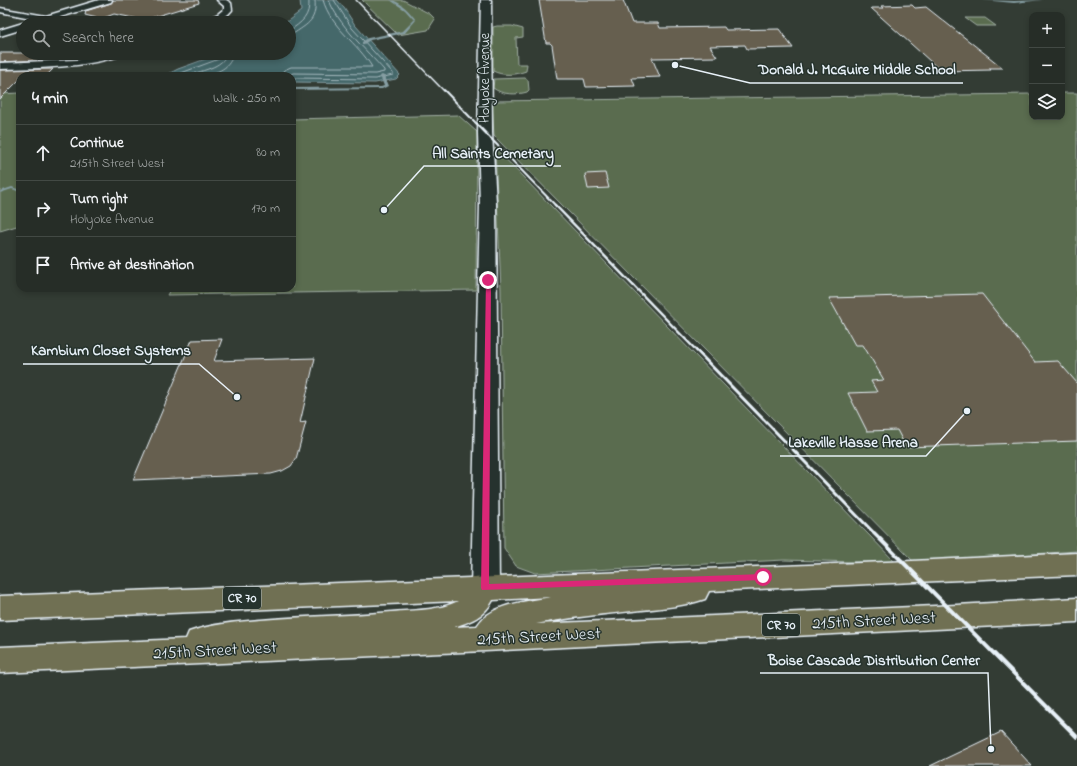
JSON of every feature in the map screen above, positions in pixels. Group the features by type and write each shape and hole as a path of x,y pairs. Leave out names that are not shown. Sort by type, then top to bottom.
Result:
{"main road":[{"name":"CR 70","path":"0,608 1077,564"},
{"path":"485,639 491,629 510,617 556,608 666,596 763,577"},
{"path":"134,655 229,635 423,621 458,614 476,605 485,588"},
{"name":"215th Street West","path":"0,660 485,639 1077,610"}],"street":[{"path":"52,16 108,0"},
{"path":"221,0 228,5 228,10 221,16"},
{"name":"Holyoke Avenue","path":"485,588 488,234 485,133 486,0"},
{"path":"0,10 34,16"},
{"path":"0,33 16,28"},
{"path":"0,66 76,64 99,60"}],"green space":[{"path":"362,0 403,0 430,14 435,19 428,30 398,35"},
{"path":"965,18 985,18 996,26 976,26"},
{"path":"512,26 523,29 523,37 516,38 517,64 527,64 526,71 501,74 493,71 493,27"},
{"path":"525,78 528,80 529,90 527,92 510,94 493,88 494,79"},
{"path":"16,93 16,226 0,231 0,94"},
{"path":"1065,93 1077,93 1077,551 914,562 494,136 492,101 1029,94 1029,120 1065,120"},
{"path":"458,115 477,132 476,290 167,295 169,292 296,292 296,119"},
{"path":"495,148 896,563 784,560 535,573 516,566 504,548 501,290"}],"water":[{"path":"300,0 337,0 355,25 400,75 396,79 375,83 296,82 296,72 172,72 203,60 296,60 296,16 294,16 301,11"}],"building":[{"path":"113,0 198,0 199,3 157,16 124,16 114,14 109,16 85,15 86,11 111,3"},
{"path":"539,0 623,0 632,23 658,23 660,28 724,27 726,30 779,29 793,48 747,49 745,45 710,46 717,57 652,58 660,77 632,78 635,86 586,87 584,79 557,79 552,45 550,43 546,43"},
{"path":"912,5 915,8 926,7 1003,68 989,68 991,70 941,71 871,8 884,8 881,6"},
{"path":"0,53 16,53 16,60 41,60 0,62"},
{"path":"53,69 50,72 16,72 16,83 0,99 0,70"},
{"path":"605,173 609,188 588,189 585,174"},
{"path":"982,294 1035,362 1058,361 1077,383 1077,441 906,447 897,430 867,431 848,393 877,392 871,381 884,380 863,345 855,345 829,298"},
{"path":"222,339 214,361 315,358 300,423 306,422 296,459 291,466 282,471 271,474 133,480 192,340"},
{"path":"1001,732 1032,766 930,766"}],"waterway":[{"path":"363,43 369,39 404,32 415,20 406,9 391,0"},
{"path":"983,0 1014,2 1042,0"},
{"path":"296,89 382,88 386,86 382,76"},
{"path":"0,192 12,188 16,190"}],"railway":[{"path":"356,0 444,91"},
{"path":"444,90 556,206"},
{"path":"555,205 697,351"},
{"path":"696,350 875,534"},
{"path":"874,533 1077,737"}],"place":[{"name":"Donald J. McGuire Middle School","path":"675,65"},
{"name":"All Saints Cemetary","path":"384,210"},
{"name":"Kambium Closet Systems","path":"237,397"},
{"name":"Lakeville Hasse Arena","path":"967,411"},
{"name":"Boise Cascade Distribution Center","path":"991,749"}],"route":[{"path":"488,280 485,588 763,577"}]}
